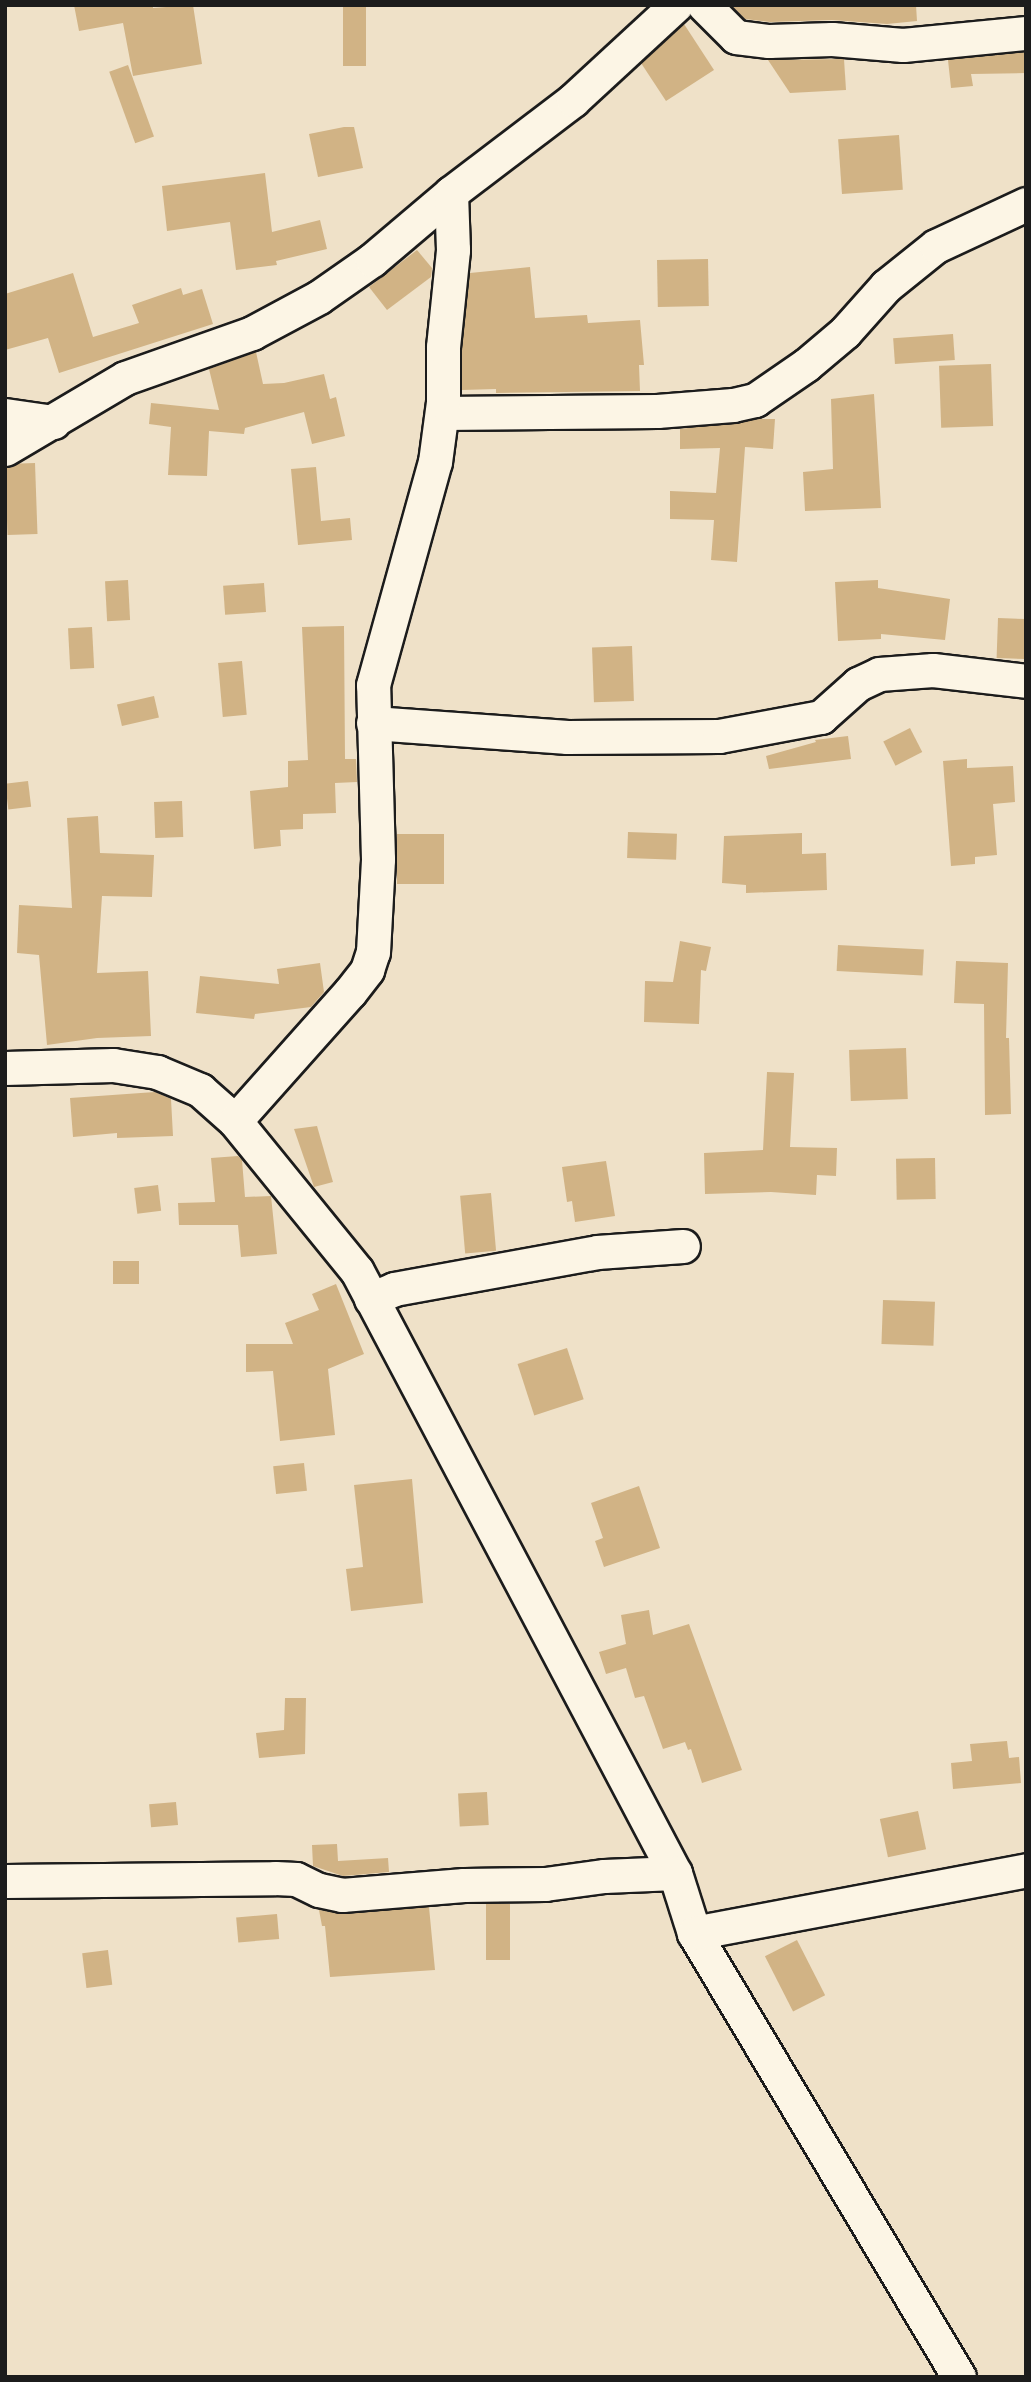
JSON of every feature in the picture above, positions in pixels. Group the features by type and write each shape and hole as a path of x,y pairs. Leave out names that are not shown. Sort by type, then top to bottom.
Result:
{"street":[{"path":"5,449 125,378 253,333 319,297 372,260 451,193 573,100 676,5"},
{"path":"704,5 736,37 769,41 832,39 903,45 1026,33"},
{"path":"235,1121 367,970 375,930 378,859 373,723 376,666 435,462 442,413 447,291 453,250 451,193"},
{"path":"442,413 657,411 733,405 755,400 806,365 835,340 886,286 936,246 1026,204"},
{"path":"5,415 53,422"},
{"path":"373,723 567,737 719,736 821,717 858,684 879,674 933,670 1026,681"},
{"path":"5,1068 113,1065 157,1072 200,1090 235,1121 357,1271 675,1873 694,1933 959,2377"},
{"path":"371,1299 394,1289 597,1252 683,1246"},
{"path":"694,1933 1026,1870"},
{"path":"5,1881 275,1878 296,1879 319,1890 342,1895 464,1885 545,1884 604,1876 675,1873"}],"building":[{"path":"74,5 153,5 153,8 193,5 202,64 133,76 123,23 79,31"},
{"path":"343,5 366,5 366,66 343,66"},
{"path":"731,5 916,5 917,21 887,24 832,20 770,22 745,19"},
{"path":"684,24 714,70 666,101 641,63"},
{"path":"1026,52 1026,73 971,74 973,86 951,88 948,60"},
{"path":"844,59 846,90 790,93 768,60"},
{"path":"128,65 154,136 135,143 109,72"},
{"path":"354,127 363,168 318,177 309,134"},
{"path":"899,135 903,190 842,194 838,139"},
{"path":"265,173 272,232 320,220 327,249 276,261 277,265 236,270 230,222 167,231 162,186"},
{"path":"417,250 432,268 431,277 387,310 369,287"},
{"path":"708,259 709,306 658,307 657,260"},
{"path":"530,267 535,318 587,315 588,323 640,320 644,365 639,365 640,391 496,393 496,389 462,390 462,348 470,273"},
{"path":"73,273 93,337 139,323 132,305 181,288 183,295 202,289 213,324 59,373 48,338 5,350 5,294"},
{"path":"953,334 955,360 895,364 893,338"},
{"path":"256,352 263,384 284,383 324,374 330,399 336,397 345,436 312,444 304,412 245,428 244,434 209,431 207,476 168,475 171,427 149,424 151,403 219,410 209,369"},
{"path":"991,364 993,426 941,428 939,366"},
{"path":"874,394 881,508 805,511 803,472 833,469 831,399"},
{"path":"775,419 773,449 745,447 737,562 711,560 714,520 670,519 670,491 716,493 720,448 680,449 680,429"},
{"path":"35,463 37,534 7,535 5,464"},
{"path":"316,467 321,521 350,518 352,540 298,545 291,469"},
{"path":"128,580 130,620 107,621 105,581"},
{"path":"878,580 878,588 950,599 945,640 881,634 881,639 838,641 835,582"},
{"path":"264,583 266,612 225,615 223,586"},
{"path":"998,618 1026,619 1025,659 997,658"},
{"path":"344,626 345,759 356,759 357,782 335,783 336,813 303,814 303,829 280,830 281,846 254,849 250,791 288,787 288,761 308,760 302,627"},
{"path":"92,627 94,668 70,669 68,628"},
{"path":"632,646 634,701 594,702 592,647"},
{"path":"242,661 247,715 223,717 218,663"},
{"path":"154,696 159,717 122,726 117,705"},
{"path":"910,728 922,752 896,766 883,742"},
{"path":"848,736 851,759 769,769 766,756 816,742 815,740"},
{"path":"967,759 967,768 1013,766 1015,802 993,804 997,855 975,857 975,864 951,866 943,761"},
{"path":"28,781 31,807 8,810 5,784"},
{"path":"182,801 183,837 155,838 154,802"},
{"path":"98,816 100,853 154,855 152,897 102,896 97,973 148,971 151,1036 97,1038 47,1045 39,955 17,953 19,905 72,908 67,818"},
{"path":"628,832 677,834 676,860 627,858"},
{"path":"802,833 802,854 826,853 827,890 746,893 746,885 722,883 724,836"},
{"path":"397,834 444,834 444,884 397,884"},
{"path":"680,941 711,947 706,971 701,970 699,1024 644,1022 645,981 673,982"},
{"path":"838,945 924,950 923,975 837,971"},
{"path":"956,961 1008,963 1006,1038 1009,1038 1011,1114 985,1115 984,1004 954,1003"},
{"path":"320,963 324,992 311,1007 255,1014 254,1019 196,1013 200,976 279,984 277,969"},
{"path":"906,1048 908,1099 851,1101 849,1050"},
{"path":"767,1072 794,1073 790,1147 837,1148 836,1176 817,1175 816,1195 771,1192 705,1194 704,1153 763,1150"},
{"path":"155,1092 171,1099 173,1136 117,1138 117,1133 73,1137 70,1098"},
{"path":"317,1126 333,1182 314,1187 294,1129"},
{"path":"238,1156 242,1160 245,1197 271,1196 277,1254 241,1257 238,1225 179,1225 178,1203 215,1202 211,1158"},
{"path":"935,1158 936,1199 897,1200 896,1159"},
{"path":"606,1161 615,1216 575,1222 572,1201 567,1202 562,1167"},
{"path":"158,1185 161,1211 137,1214 134,1188"},
{"path":"491,1193 496,1251 465,1253 460,1196"},
{"path":"113,1261 139,1261 139,1284 113,1284"},
{"path":"336,1284 364,1354 328,1369 335,1435 280,1441 273,1371 246,1372 246,1344 293,1344 285,1323 319,1310 312,1294"},
{"path":"883,1300 935,1302 933,1346 881,1344"},
{"path":"567,1348 584,1399 534,1415 518,1364"},
{"path":"304,1463 307,1491 276,1494 273,1466"},
{"path":"412,1479 423,1603 351,1611 346,1569 363,1567 354,1485"},
{"path":"639,1486 660,1548 604,1567 595,1541 603,1538 591,1503"},
{"path":"649,1610 653,1635 689,1624 742,1770 702,1783 691,1749 688,1750 685,1742 663,1749 644,1696 635,1698 626,1668 606,1674 599,1652 626,1644 621,1615"},
{"path":"285,1698 306,1698 305,1754 259,1758 256,1733 284,1730"},
{"path":"1007,1741 1009,1758 1019,1757 1021,1783 953,1789 951,1763 972,1761 970,1744"},
{"path":"487,1792 489,1825 460,1826 458,1794"},
{"path":"176,1802 178,1825 151,1827 149,1804"},
{"path":"918,1811 926,1849 888,1857 880,1819"},
{"path":"337,1844 338,1861 388,1858 389,1872 343,1876 313,1866 312,1845"},
{"path":"486,1904 510,1904 510,1960 486,1960"},
{"path":"429,1907 435,1970 330,1977 325,1926 322,1926 319,1910 344,1914"},
{"path":"277,1914 279,1939 238,1942 236,1918"},
{"path":"797,1940 825,1995 793,2012 765,1956"},
{"path":"108,1950 112,1985 86,1988 82,1953"}]}
